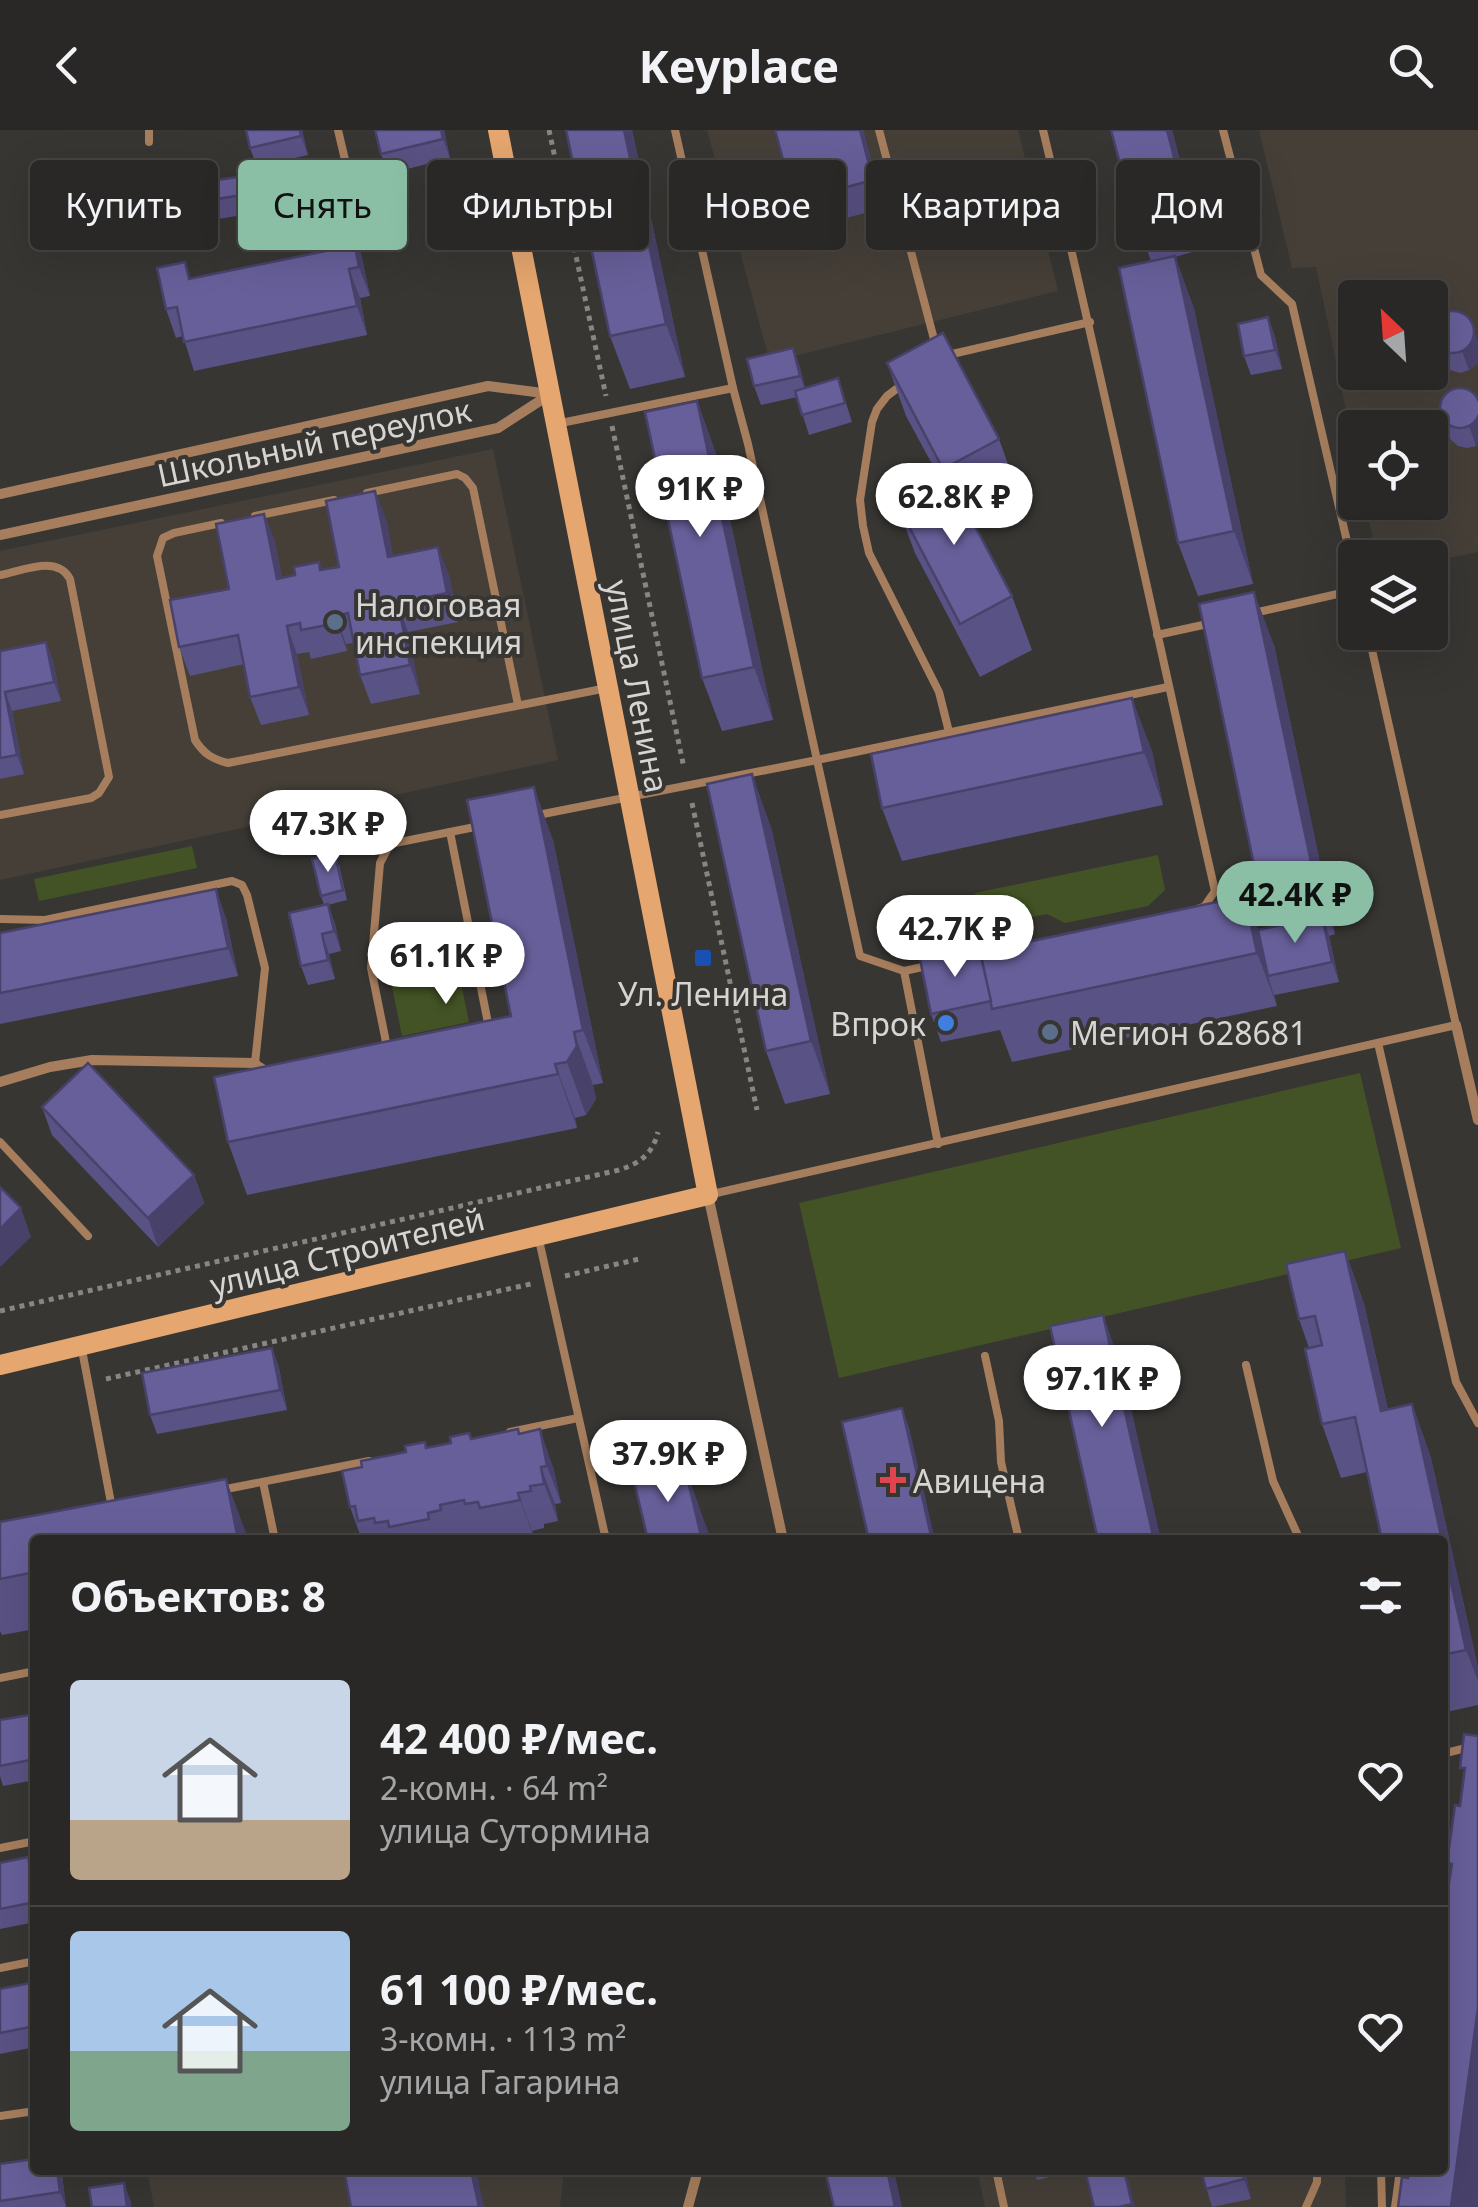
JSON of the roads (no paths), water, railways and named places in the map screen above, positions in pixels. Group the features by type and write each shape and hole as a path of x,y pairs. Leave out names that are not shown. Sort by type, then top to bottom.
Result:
{"main road":[{"name":"улица Ленина","path":"498,130 708,1195"},
{"name":"улица Строителей","path":"0,1365 708,1195"}],"street":[{"name":"Школьный переулок","path":"0,494 488,386 550,394"},
{"name":"Школьный переулок","path":"0,534 498,428 550,394"},
{"path":"1456,1025 1478,1120"},
{"path":"0,1082 92,1060 256,1062"},
{"path":"708,1195 782,1535"},
{"path":"688,2207 697,2175"}],"lane":[{"path":"148,130 149,142"},
{"path":"338,130 345,160"},
{"path":"674,130 748,444 860,956 904,970 941,962"},
{"path":"880,130 939,358 1090,322"},
{"path":"1043,130 1090,322 1215,891 1204,907 1185,911"},
{"path":"1223,130 1261,275 1292,304 1347,540"},
{"path":"913,376 887,396 872,422 860,500 862,526 870,553 939,692 949,732"},
{"path":"556,424 733,388"},
{"path":"363,494 457,474 474,488 518,705"},
{"path":"249,517 344,498"},
{"path":"230,521 174,533 164,538 156,556 195,740 202,752 215,760 228,763 608,688"},
{"path":"0,575 49,565 66,572 109,778 99,794 91,798 0,815"},
{"path":"1247,614 1338,594"},
{"path":"1158,635 1229,619"},
{"path":"708,1195 1456,1025 1372,650"},
{"path":"522,818 1168,687"},
{"path":"390,1062 370,952 380,863 395,843 486,825"},
{"path":"450,832 490,1025 482,1040"},
{"path":"0,919 45,920 232,881 242,886 248,895 265,968 256,1062 284,1082"},
{"path":"904,970 938,1144"},
{"path":"1378,1042 1456,1382 1478,1423"},
{"path":"0,1142 88,1236"},
{"path":"538,1236 605,1535"},
{"path":"81,1345 112,1511"},
{"path":"985,1356 1000,1420 1001,1462 1018,1535"},
{"path":"1246,1365 1273,1481 1298,1535"},
{"path":"504,1433 578,1418"},
{"path":"207,1493 374,1460"},
{"path":"264,1482 274,1535"},
{"path":"94,1514 131,1507"},
{"path":"0,1678 30,1673"},
{"path":"1448,1752 1478,1745"},
{"path":"0,1848 30,1842"},
{"path":"0,1968 30,1962"},
{"path":"0,2116 30,2112"},
{"path":"997,2175 1004,2207"},
{"path":"1306,2207 1317,2175"},
{"path":"1381,2175 1382,2207"},
{"path":"1395,2207 1399,2175"}],"place":[{"name":"Налоговая инспекция","path":"335,622"},
{"name":"Ул. Ленина","path":"703,958"},
{"name":"Впрок","path":"946,1023"},
{"name":"Мегион 628681","path":"1050,1032"},
{"name":"Авицена","path":"893,1480"}]}
